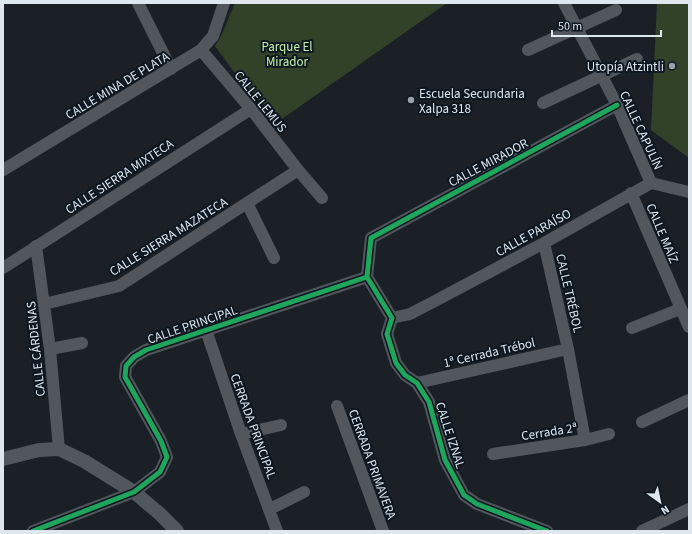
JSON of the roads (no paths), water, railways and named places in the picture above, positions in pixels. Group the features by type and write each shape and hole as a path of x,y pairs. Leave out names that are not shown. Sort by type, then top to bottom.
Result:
{"street":[{"path":"138,3 171,69"},
{"name":"CALLE MINA DE PLATA","path":"3,170 201,50 213,36 224,3"},
{"name":"CALLE CAPULÍN","path":"564,3 616,105 651,183"},
{"path":"528,50 616,10"},
{"name":"CALLE LEMUS","path":"201,50 251,109 298,170 322,198"},
{"path":"544,103 637,59"},
{"name":"CALLE MIRADOR","path":"367,277 371,238 616,105"},
{"name":"CALLE SIERRA MIXTECA","path":"3,268 251,109"},
{"name":"CALLE SIERRA MAZATECA","path":"44,304 119,286 298,170"},
{"path":"651,183 689,192"},
{"name":"CALLE PARAÍSO","path":"392,318 410,314 544,243 651,183"},
{"name":"CALLE MAÍZ","path":"631,193 689,327"},
{"path":"247,203 274,258"},
{"name":"CALLE TRÉBOL","path":"544,243 568,349 585,440"},
{"name":"CALLE CÁRDENAS","path":"36,246 50,349 59,449"},
{"path":"367,277 392,318"},
{"name":"CALLE PRINCIPAL","path":"33,531 134,492 160,472 167,457 162,441 125,377 126,366 134,357 146,350 367,277"},
{"path":"632,328 680,309"},
{"name":"CALLE IZNAL","path":"392,318 386,334 396,363 405,375 417,384 430,402 445,460 464,494 478,504 546,531"},
{"name":"CERRADA PRINCIPAL","path":"206,330 241,434 277,531"},
{"path":"50,349 82,343"},
{"name":"1ª Cerrada Trébol","path":"417,384 568,349"},
{"path":"642,422 689,400"},
{"name":"CERRADA PRIMAVERA","path":"337,406 383,531"},
{"path":"241,434 282,425"},
{"name":"Cerrada 2ª","path":"493,454 585,440 609,434"},
{"path":"3,459 39,450 59,449 84,461 134,492 177,531"},
{"path":"270,509 304,492"},
{"path":"642,531 689,509"}],"place":[{"name":"Utopía Atzintli","path":"672,66"},
{"name":"Escuela Secundaria Xalpa 318","path":"411,100"}],"park label":[{"name":"Parque El Mirador","path":"287,54"}]}
